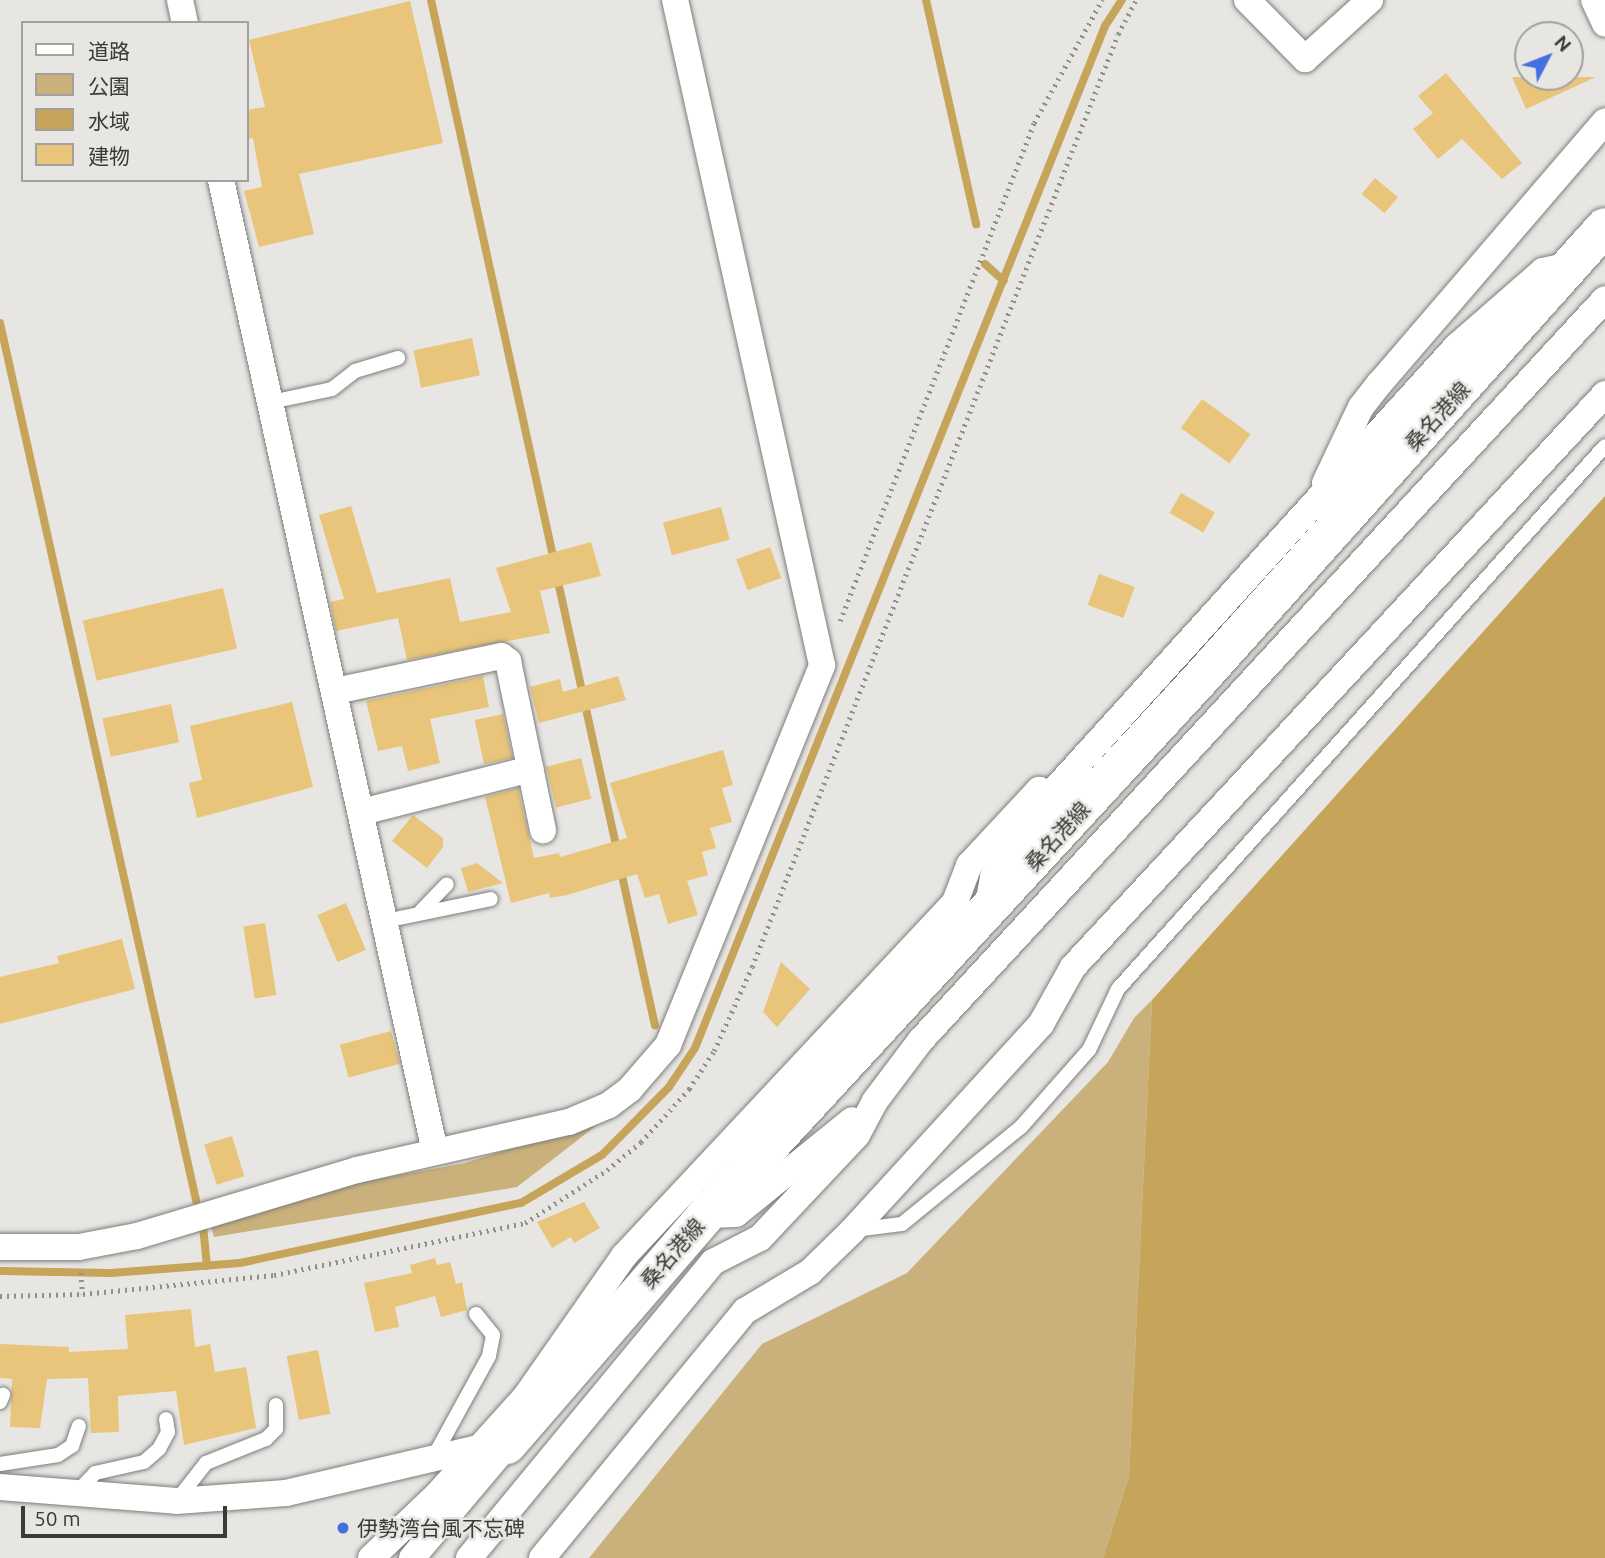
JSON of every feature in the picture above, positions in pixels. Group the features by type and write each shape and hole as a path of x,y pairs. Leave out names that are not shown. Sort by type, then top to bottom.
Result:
{"main road":[{"name":"桑名港線","path":"495,1446 987,913 1605,227"}],"street":[{"path":"180,0 185,21"},
{"path":"0,1247 79,1247 137,1236 356,1170 435,1152 465,1149 569,1122 609,1105 653,1068 668,1045 822,665 675,0"},
{"path":"1247,0 1305,58 1370,0"},
{"path":"1594,0 1605,24"},
{"path":"1312,510 1361,407 1605,121"},
{"path":"221,182 435,1152"},
{"path":"987,913 993,877 1050,795 1312,510 1457,346 1543,271 1572,265"},
{"path":"469,1558 713,1262 760,1238 857,1135 875,1101 921,1040 1605,299"},
{"path":"541,1558 746,1311 810,1272 853,1230 1041,1024 1073,967 1605,394"},
{"path":"335,691 500,656 508,661 543,830"},
{"path":"362,812 531,769"},
{"path":"412,1558 495,1446 526,1396 624,1256 955,902 969,865 1038,790 1050,795"},
{"path":"706,1215 736,1214 875,1101"},
{"path":"0,1487 74,1495 176,1501 286,1493 495,1446"},
{"path":"371,1558 495,1446"}],"lane":[{"path":"271,402 332,389 355,371 398,358"},
{"path":"853,1230 902,1224 1021,1126 1089,1050 1118,989 1605,446"},
{"path":"421,911 447,884"},
{"path":"386,921 421,911 450,910 491,899"},
{"path":"430,1462 489,1356 493,1335 476,1314"},
{"path":"176,1501 206,1463 266,1439 276,1429 276,1405"},
{"path":"74,1495 94,1473 144,1462 159,1449 168,1432 166,1419"},
{"path":"0,1464 58,1455 72,1446 79,1426"}],"path":[{"path":"822,665 1034,123 1102,0"},
{"path":"0,1296 83,1294 274,1275 525,1223 607,1170 641,1142 689,1089 714,1052 752,967 1118,34 1136,0"}],"green space":[{"path":"1152,1000 1129,1476 1103,1558 589,1558 762,1344 907,1273 1108,1062 1134,1018"},
{"path":"605,1119 517,1187 214,1237 210,1223 340,1186 465,1163"}],"water":[{"path":"1605,496 1605,1558 1103,1558 1129,1476 1152,1000"}],"building":[{"path":"410,1 443,143 299,174 314,234 259,247 244,191 262,187 253,138 248,139 248,110 265,107 249,40"},
{"path":"1446,73 1522,163 1502,179 1462,139 1438,159 1413,129 1433,113 1418,96"},
{"path":"1584,77 1596,77 1584,82"},
{"path":"1518,91 1565,91 1526,109"},
{"path":"1375,178 1398,197 1384,213 1362,194"},
{"path":"472,338 480,375 421,388 413,350"},
{"path":"1202,399 1251,434 1229,463 1181,428"},
{"path":"1181,493 1215,512 1203,532 1170,513"},
{"path":"351,506 377,593 450,578 460,622 511,612 496,568 591,542 601,576 540,591 550,633 407,660 398,618 336,631 330,602 344,599 319,515"},
{"path":"721,507 730,540 672,555 663,523"},
{"path":"770,547 781,578 747,590 736,559"},
{"path":"1099,574 1135,587 1123,618 1088,605"},
{"path":"223,588 237,648 97,681 83,620"},
{"path":"483,676 489,707 430,719 440,763 408,771 402,746 378,751 366,701"},
{"path":"618,676 626,700 539,723 530,687 560,679 563,692"},
{"path":"292,702 313,787 197,818 189,783 202,780 190,726"},
{"path":"171,704 179,742 111,757 103,719"},
{"path":"503,714 512,758 484,764 475,720"},
{"path":"723,750 733,785 722,788 732,822 710,828 716,848 702,852 708,875 687,881 698,915 668,924 659,894 645,898 637,874 567,895 550,898 549,893 511,903 485,797 518,788 534,858 559,853 560,857 627,838 610,783"},
{"path":"581,758 591,799 556,807 546,767"},
{"path":"413,815 443,838 443,847 427,868 392,841"},
{"path":"477,863 503,883 468,892 461,868"},
{"path":"346,903 366,950 337,962 317,915"},
{"path":"265,923 276,995 255,999 243,926"},
{"path":"122,939 135,989 0,1024 0,977 59,963 57,956"},
{"path":"781,962 810,989 777,1027 763,1012"},
{"path":"391,1031 400,1064 349,1078 340,1045"},
{"path":"232,1136 244,1176 217,1185 204,1144"},
{"path":"584,1202 600,1228 574,1243 571,1237 552,1248 537,1222"},
{"path":"435,1258 437,1265 450,1262 456,1284 462,1282 467,1310 441,1317 435,1296 395,1307 399,1327 375,1332 364,1283 412,1273 410,1265"},
{"path":"191,1309 195,1347 210,1344 215,1372 246,1367 256,1428 184,1445 176,1391 118,1396 119,1432 91,1433 88,1378 47,1379 40,1428 10,1427 12,1379 0,1378 0,1344 69,1347 69,1352 128,1349 125,1315"},
{"path":"318,1350 330,1414 299,1420 287,1356"}],"waterway":[{"path":"431,0 554,561"},
{"path":"926,0 976,224"},
{"path":"0,1271 111,1273 240,1263 521,1203 602,1155 669,1087 695,1048 1105,26 1122,0"},
{"path":"985,264 1004,281"},
{"path":"0,323 196,1200"},
{"path":"557,577 617,851"},
{"path":"621,871 655,1025"},
{"path":"203,1226 207,1266"}],"place":[{"name":"伊勢湾台風不忘碑","path":"343,1528"}]}
